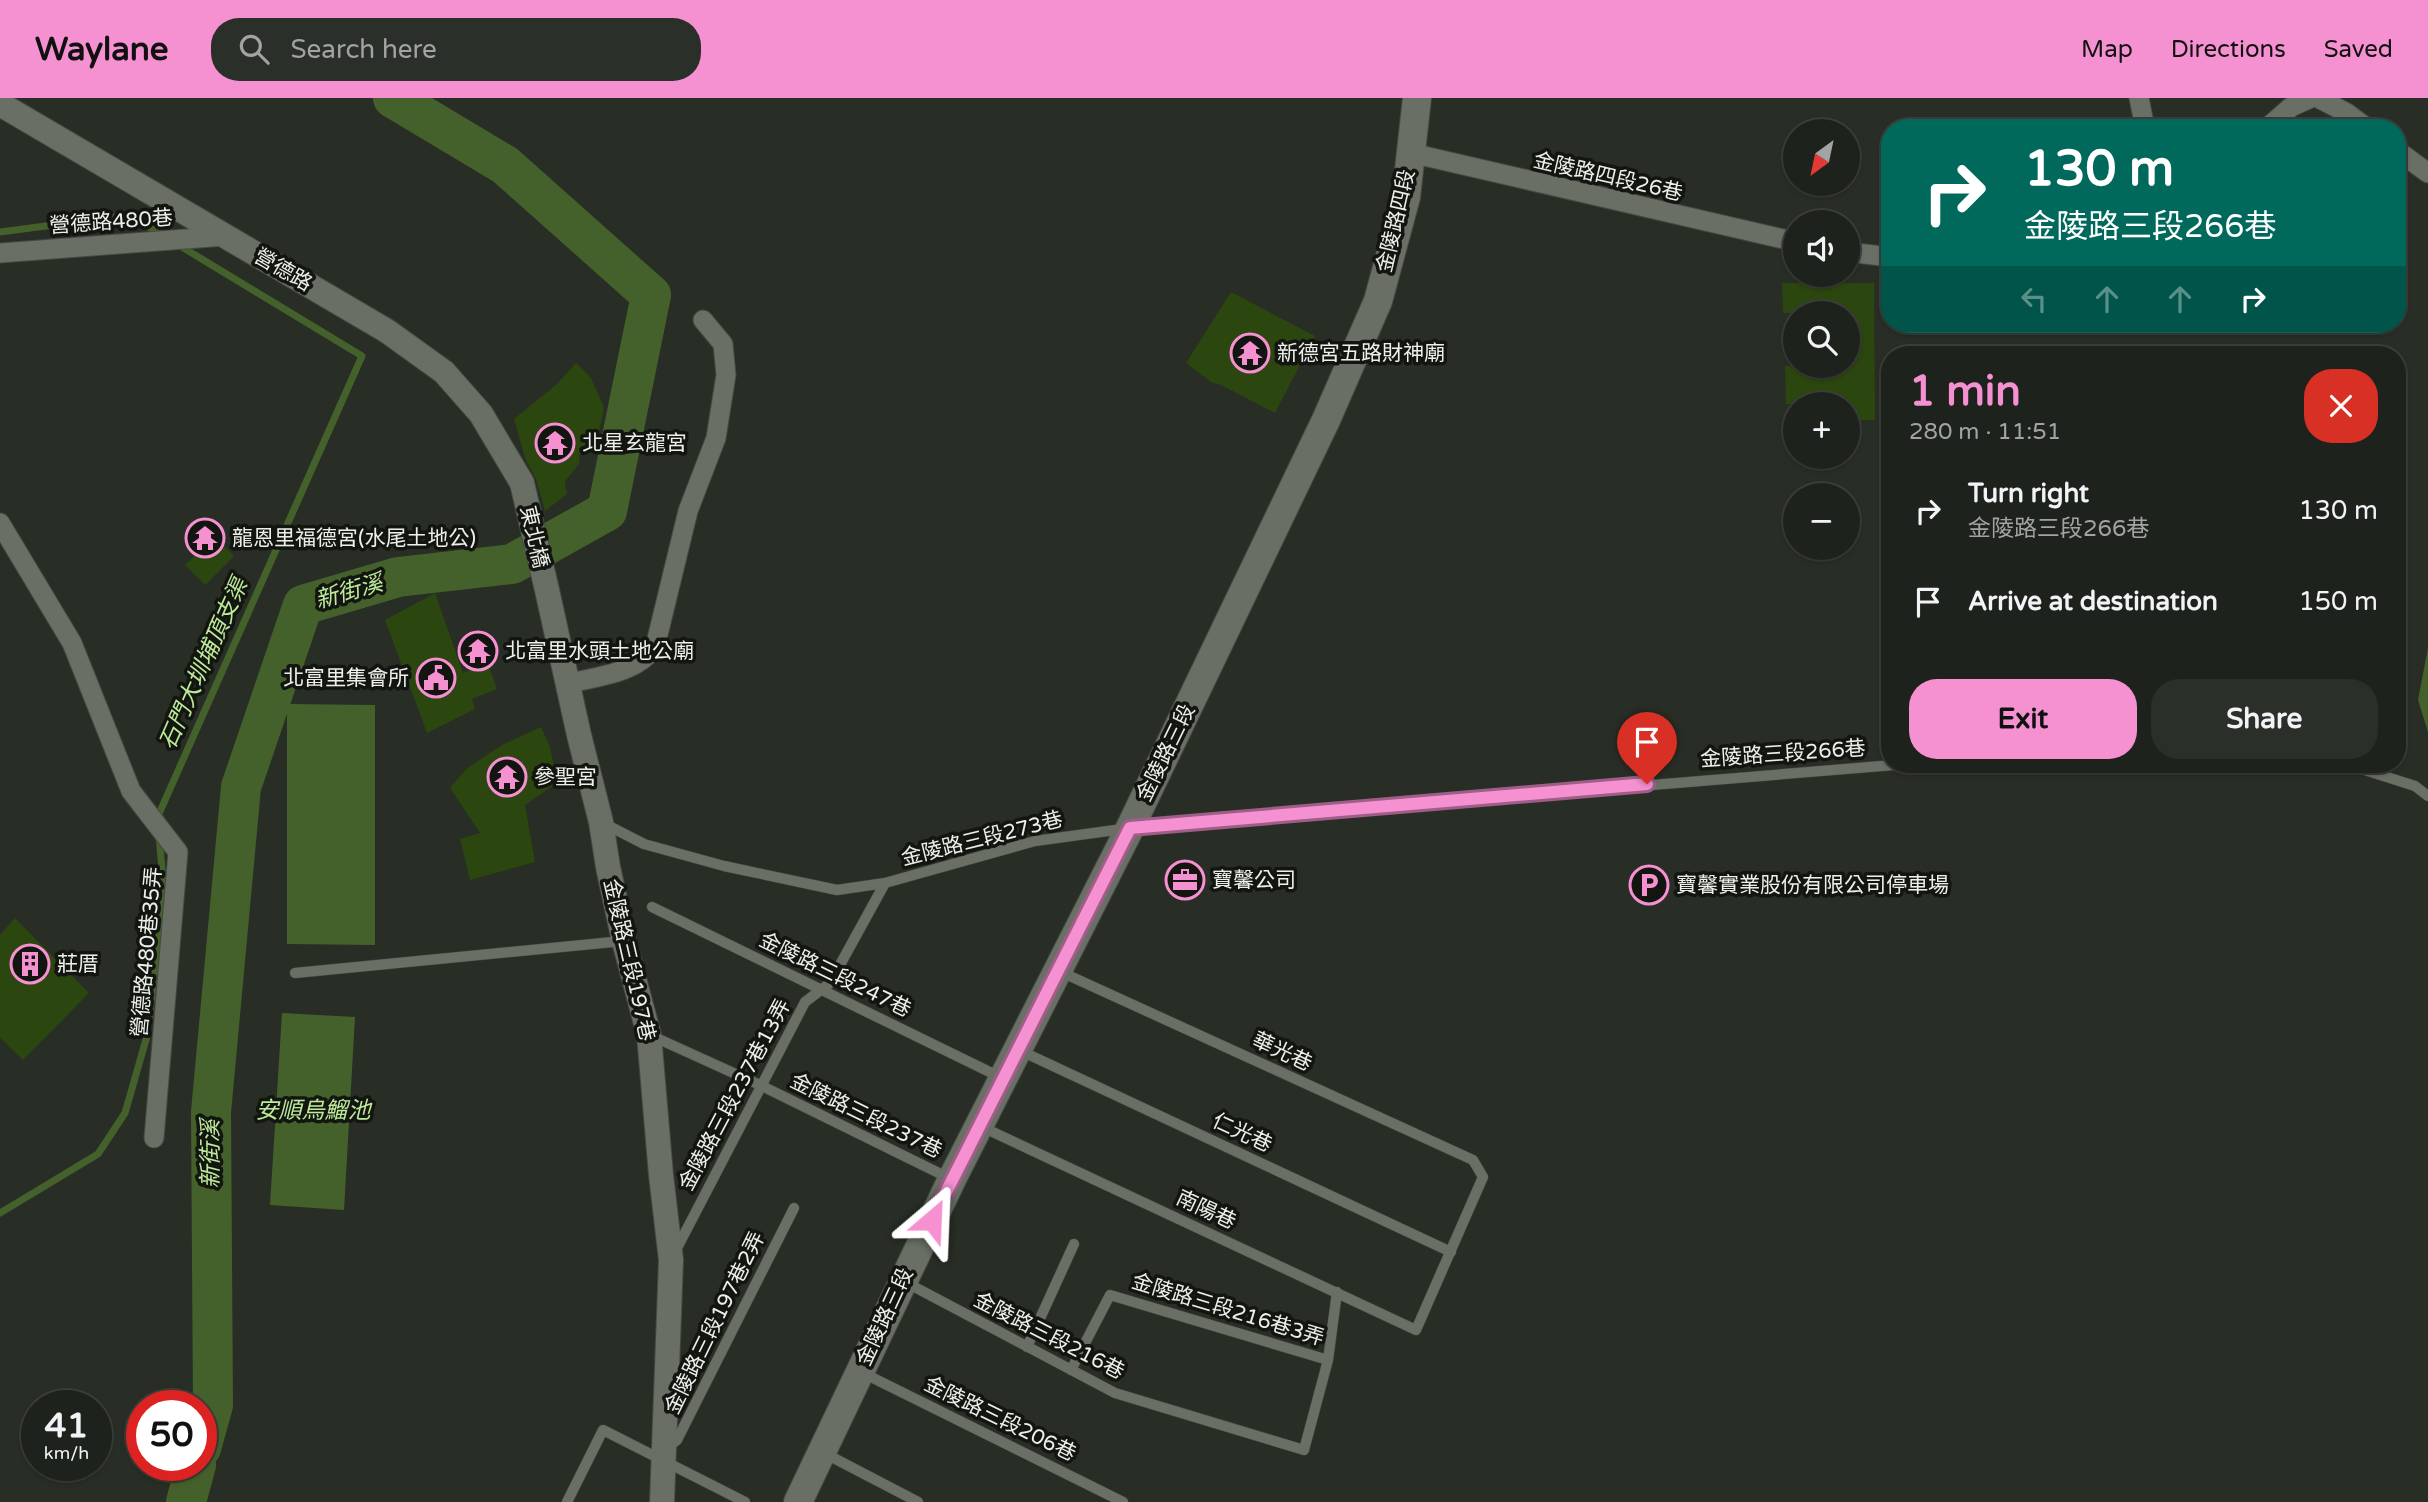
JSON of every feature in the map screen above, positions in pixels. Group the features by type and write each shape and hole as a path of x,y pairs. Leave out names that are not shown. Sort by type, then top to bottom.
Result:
{"main road":[{"name":"金陵路四段","path":"1377,301 1406,197 1417,98"},
{"name":"金陵路三段","path":"797,1502 952,1179 1130,828 1326,420 1377,301"}],"street":[{"path":"2139,98 2143,119"},
{"path":"2277,119 2291,107 2311,98"},
{"path":"2318,98 2355,119"},
{"name":"營德路","path":"0,104 387,331 444,372 481,414 522,483"},
{"name":"金陵路四段26巷","path":"1411,153 1783,239"},
{"path":"2406,156 2428,173"},
{"name":"營德路480巷","path":"0,253 225,236"},
{"path":"1860,253 1881,256"},
{"path":"567,684 636,666 647,658 654,646 688,511 716,438 726,375 723,344 703,320"},
{"name":"東北橋","path":"522,483 547,590"},
{"name":"營德路480巷35弄","path":"0,523 72,643 131,791 178,852 153,1138"},
{"name":"金陵路三段197巷","path":"547,590 601,822 624,941 649,1035 671,1260 662,1502"}],"lane":[{"name":"金陵路三段266巷","path":"1130,828 1881,766"},
{"path":"2374,773 2415,786 2428,796"},
{"name":"金陵路三段273巷","path":"601,822 644,844 724,866 837,890 885,883 1035,841 1130,828"},
{"name":"金陵路三段237巷13弄","path":"671,1260 805,1002 830,983 885,883"},
{"name":"金陵路三段247巷","path":"652,907 1002,1078"},
{"path":"295,973 624,941"},
{"name":"華光巷","path":"1058,970 1473,1160 1483,1177 1451,1251"},
{"name":"金陵路三段237巷","path":"649,1035 762,1086 952,1179"},
{"name":"仁光巷","path":"1017,1049 1451,1251"},
{"name":"南陽巷","path":"979,1126 1416,1330 1451,1251"},
{"name":"金陵路三段197巷2弄","path":"664,1456 677,1440 793,1208"},
{"path":"1027,1347 1074,1244"},
{"name":"金陵路三段216巷","path":"902,1281 1115,1393 1304,1450"},
{"path":"1328,1360 1337,1292"},
{"name":"金陵路三段216巷3弄","path":"1071,1370 1110,1295 1328,1360 1304,1450"},
{"name":"金陵路三段206巷","path":"860,1371 1123,1502"},
{"path":"567,1502 603,1430 664,1456 745,1502"},
{"path":"820,1452 918,1502"}],"water":[{"path":"2428,648 2428,732 2418,700"},
{"path":"287,704 375,705 375,945 287,944"},
{"name":"安順烏鰡池","path":"282,1013 355,1017 344,1210 270,1205"}],"building":[{"path":"1782,283 1783,287 1860,287 1860,283 1874,283 1875,420 1860,421 1860,392 1786,392 1785,378 1860,378 1860,301 1783,301 1783,313"},
{"name":"新德宮五路財神廟","path":"1231,292 1315,336 1275,413 1211,382 1186,363"},
{"name":"北星玄龍宮","path":"576,363 591,378 604,407 598,437 580,449 579,464 565,481 567,494 545,511 514,419 557,384"},
{"path":"214,536 234,556 205,585 185,565"},
{"name":"北富里集會所","path":"435,593 463,673 488,663 497,689 472,699 475,709 427,733 385,620"},
{"name":"參聖宮","path":"541,727 550,747 557,781 525,805 535,862 470,880 460,839 480,833 450,788 466,769 502,745"},
{"name":"莊厝","path":"15,918 89,993 23,1060 0,1038 0,935"}],"waterway":[{"name":"新街溪","path":"213,1390 211,1112 241,787 303,605 398,577 512,564 607,511 651,295 505,165 393,98"},
{"name":"石門大圳埔頂支渠","path":"0,232 129,215 164,236"},
{"name":"石門大圳埔頂支渠","path":"158,820 362,356 177,244"},
{"name":"石門大圳埔頂支渠","path":"0,1213 98,1154 125,1113 147,1036 164,893 159,835"},
{"name":"新街溪","path":"186,1502 192,1481"}],"place":[{"name":"新德宮五路財神廟","path":"1250,353"},
{"name":"北星玄龍宮","path":"555,443"},
{"name":"龍恩里福德宮(水尾土地公)","path":"205,538"},
{"name":"北富里水頭土地公廟","path":"478,651"},
{"name":"北富里集會所","path":"436,678"},
{"name":"參聖宮","path":"507,777"},
{"name":"寶馨公司","path":"1185,880"},
{"name":"寶馨實業股份有限公司停車場","path":"1649,885"},
{"name":"莊厝","path":"30,964"}],"route":[{"path":"932,1220 1130,828 1647,784"}]}
